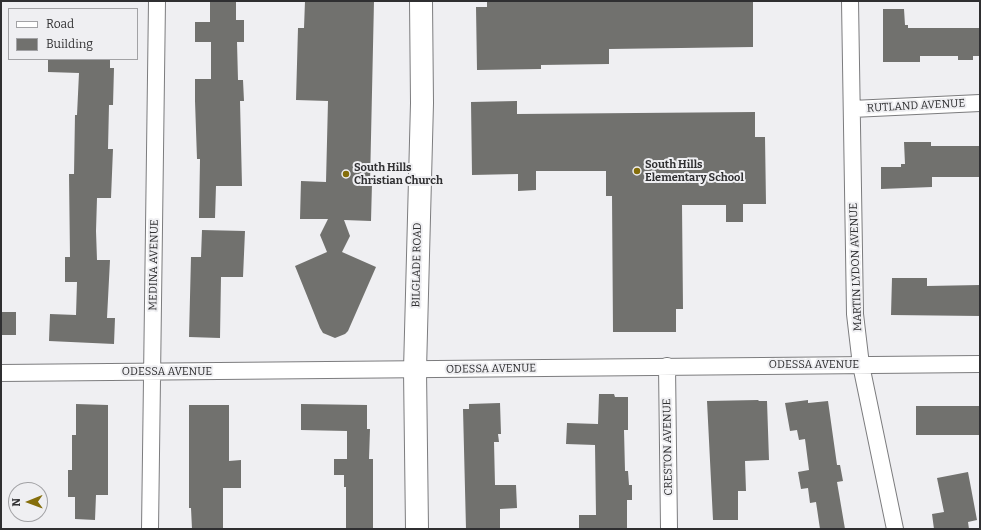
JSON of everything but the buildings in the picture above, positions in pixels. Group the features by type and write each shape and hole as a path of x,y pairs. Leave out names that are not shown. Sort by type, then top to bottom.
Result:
{"street":[{"name":"MEDINA AVENUE","path":"150,529 157,1"},
{"name":"BILGLADE ROAD","path":"417,529 415,370 422,103 421,1"},
{"name":"MARTIN LYDON AVENUE","path":"850,1 855,314 861,365 895,529"},
{"name":"RUTLAND AVENUE","path":"852,109 980,103"},
{"name":"ODESSA AVENUE","path":"1,373 980,364"},
{"name":"CRESTON AVENUE","path":"667,366 669,529"}],"place":[{"name":"South Hills Elementary School","path":"637,171"},
{"name":"South Hills Christian Church","path":"346,174"}]}
